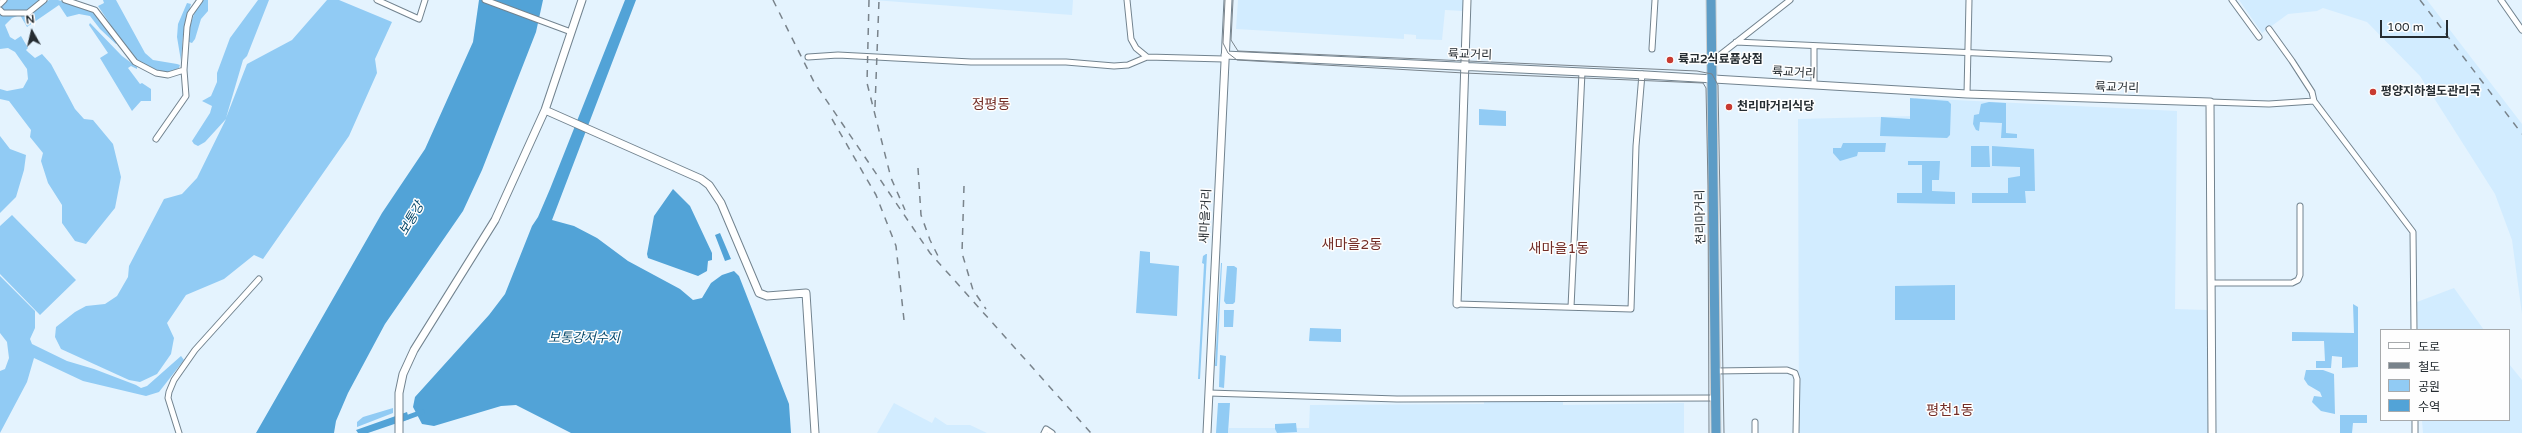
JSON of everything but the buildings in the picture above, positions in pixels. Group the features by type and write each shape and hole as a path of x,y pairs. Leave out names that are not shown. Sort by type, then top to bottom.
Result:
{"highway":[{"name":"천리마거리","path":"1711,0 1710,62 1716,433"}],"street":[{"path":"0,4 4,0"},
{"path":"0,10 3,13 28,13 44,0"},
{"path":"65,0 95,10 135,62 156,73 168,75 184,70"},
{"path":"156,139 184,101 187,89 184,70 190,14 200,0"},
{"path":"377,0 419,19 425,0"},
{"path":"485,0 571,32"},
{"path":"399,430 398,410 403,374 414,350 495,220 545,110 582,0"},
{"path":"1126,0 1131,39 1136,48 1147,57"},
{"name":"새마을거리","path":"1207,433 1228,0"},
{"path":"1467,0 1457,304 1571,308 1631,308 1635,162 1642,74"},
{"path":"1652,49 1655,0"},
{"path":"1710,62 1790,0"},
{"path":"1967,94 1969,0"},
{"path":"2232,0 2259,37"},
{"path":"2501,0 2522,30"},
{"path":"2269,29 2307,85 2314,101 2413,232 2414,329"},
{"path":"1736,42 1814,47 2109,59"},
{"path":"1814,47 1814,85"},
{"path":"808,57 838,54 971,62 1066,62 1114,66 1128,65 1147,57 1225,57"},
{"name":"륙교거리","path":"1225,57 1642,74 1967,94 2269,104 2314,101"},
{"path":"1571,308 1582,72"},
{"path":"2210,102 2212,433"},
{"path":"545,110 604,134 691,174 709,185 721,203 760,293 767,296 806,293 815,433"},
{"path":"2211,283 2292,283 2298,280 2300,275 2300,206"},
{"path":"179,433 168,398 174,380 195,350 259,279"},
{"path":"1715,371 1787,370 1795,373 1797,378 1796,433"},
{"path":"1209,393 1397,399 1715,398"},
{"path":"2415,421 2415,433"},
{"path":"1755,422 1755,433"},
{"path":"1044,433 1046,429 1052,433"}],"shaded area":[{"path":"873,0 1073,0 1072,15"},
{"path":"1238,0 1463,0 1463,11 1445,10 1442,40 1416,39 1416,35 1404,34 1404,39 1236,29"},
{"path":"2239,0 2427,0 2522,124 2522,314 2512,240 2495,194 2420,76 2367,22 2323,8 2317,11 2288,14 2262,33"},
{"path":"1915,98 2177,111 2175,309 2207,310 2208,433 1799,433 1798,119 1914,116"},
{"path":"2454,288 2483,329 2418,329 2417,302"},
{"path":"2510,365 2522,380 2522,433 2423,433 2422,421 2510,421"},
{"path":"1484,400 1536,400 1563,402 1563,405 1684,403 1684,433 1228,433 1229,428 1309,428 1310,405 1484,404"},
{"path":"894,403 932,423 935,417 947,425 970,425 987,433 877,433"}],"green space":[{"path":"6,0 41,0 31,11 4,13 1,6"},
{"path":"49,0 58,0 89,9 96,13 118,42 116,44 100,29 90,16 79,14 67,17 59,5 27,27 20,15 12,18 5,25 10,37 15,40 21,36 28,48 26,50 35,58 42,54 51,64 75,109 84,119 93,120 113,144 121,177 115,208 86,244 75,241 62,223 62,205 48,183 41,161 43,153 30,137 31,130 9,101 0,99 0,89 7,91 23,88 28,79 27,69 15,52 8,48 0,49 0,12 33,12"},
{"path":"103,0 116,0 145,53 153,60 177,64 180,65 179,68 168,73 156,72 134,60 98,6 104,3"},
{"path":"203,0 208,0 208,11 201,19 195,39 192,43 189,42 190,26 197,5"},
{"path":"258,0 269,0 247,56 243,60 226,118 247,64 292,40 327,0 339,0 392,22 375,59 377,73 349,136 263,259 254,255 224,279 186,295 167,323 174,338 171,354 157,374 140,382 129,380 61,349 55,337 56,327 75,312 86,306 105,304 117,296 128,277 129,266 164,199 182,194 197,178 226,119 205,142 198,146 194,144 192,141 210,113 212,106 202,101 211,96 217,82 217,73 230,38"},
{"path":"187,3 191,4 183,35 181,61 177,37 178,24"},
{"path":"90,23 122,56 137,67 137,69 131,66 128,68 140,84 142,83 151,89 151,101 141,101 132,111 100,58 108,53 89,25"},
{"path":"1910,98 1948,101 1951,104 1950,135 1947,138 1880,136 1881,117 1910,119"},
{"path":"1989,102 2006,103 2006,133 2017,134 2017,138 2001,138 2002,123 1980,122 1979,131 1976,130 1973,124 1974,115 1979,114 1981,104"},
{"path":"1479,109 1506,111 1506,126 1479,125"},
{"path":"0,136 10,149 26,155 24,170 16,197 0,213"},
{"path":"1843,143 1886,143 1885,152 1858,152 1857,156 1840,161 1833,153 1833,148 1841,148"},
{"path":"1971,146 1989,146 1990,167 1971,167"},
{"path":"1992,146 2034,149 2035,191 2025,191 2026,203 1972,203 1972,193 2008,193 2008,178 2020,176 2020,167 1992,166"},
{"path":"1908,161 1940,161 1939,180 1932,180 1932,191 1955,192 1955,204 1897,203 1897,193 1922,193 1922,165 1908,165"},
{"path":"12,215 76,280 40,315 0,274 0,226"},
{"path":"1140,251 1150,252 1150,263 1179,266 1177,316 1136,313"},
{"path":"1206,254 1200,379 1198,379 1204,264 1202,263 1203,256"},
{"path":"1221,263 1217,366 1215,366"},
{"path":"1227,266 1234,266 1237,268 1235,302 1233,304 1226,304 1224,301"},
{"path":"0,276 35,311 35,328 30,339 32,344 67,361 94,369 141,388 147,386 181,356 184,360 159,392 146,396 83,381 34,358 27,382 0,433 0,371 5,369 9,358 7,342 0,333"},
{"path":"1955,285 1955,320 1895,320 1895,286"},
{"path":"2353,304 2358,307 2358,367 2342,368 2342,357 2332,356 2331,368 2316,368 2316,361 2325,361 2324,341 2292,341 2292,332 2354,333"},
{"path":"1224,310 1234,310 1233,327 1224,327"},
{"path":"1310,328 1341,329 1341,342 1309,341"},
{"path":"1220,355 1226,356 1224,388 1219,387"},
{"path":"2306,370 2323,370 2334,374 2335,414 2321,411 2312,402 2314,396 2322,397 2320,392 2308,385 2304,379"},
{"path":"1218,403 1230,403 1228,433 1216,433"},
{"path":"393,408 393,413 357,427 357,422 363,417"},
{"path":"2340,415 2367,415 2367,423 2353,423 2352,433 2340,433"},
{"path":"1296,423 1297,432 1277,433 1275,429 1275,424"}],"water":[{"name":"보통강","path":"479,0 543,0 536,32 482,170 463,211 385,324 348,393 336,421 334,433 256,433 382,213 425,149 473,42"},
{"name":"보통강저수지","path":"625,0 636,0 552,220 574,226 597,238 628,261 680,289 693,300 702,298 711,283 722,275 734,271 739,276 789,404 791,433 571,433 516,405 501,406 434,426 422,424 413,407 415,397 489,315 505,294 532,226 538,217 550,189"},
{"path":"673,189 690,206 712,253 712,260 708,261 707,271 698,276 648,258 647,254 654,216"},
{"path":"720,233 731,259 725,261 715,235"},
{"path":"407,412 409,419 368,433 358,433 356,430"}],"waterway":[{"path":"403,419 422,412"}],"tram line":[{"path":"1225,0 1223,43 1228,53 1237,60 1464,73 1703,83 1706,88 1708,186 1709,433"},
{"path":"1233,0 1231,40 1238,51 1697,71 1712,74 1718,85 1724,433"}],"railway":[{"path":"773,0 814,82 930,253 1091,433"},
{"path":"869,0 867,83 891,178 905,210"},
{"path":"875,107 879,0"},
{"path":"2420,0 2522,134"},
{"path":"832,119 876,195 896,246 904,320"},
{"path":"918,168 921,215 930,240 939,258"},
{"path":"964,186 962,253 973,290 986,309"}],"place":[{"name":"륙교2식료품상점","path":"1670,60"},
{"name":"평양지하철도관리국","path":"2373,92"},
{"name":"천리마거리식당","path":"1729,107"}],"district":[{"name":"정평동","path":"991,105"},
{"name":"새마을2동","path":"1352,245"},
{"name":"새마을1동","path":"1559,249"},
{"name":"평천1동","path":"1950,411"}]}
